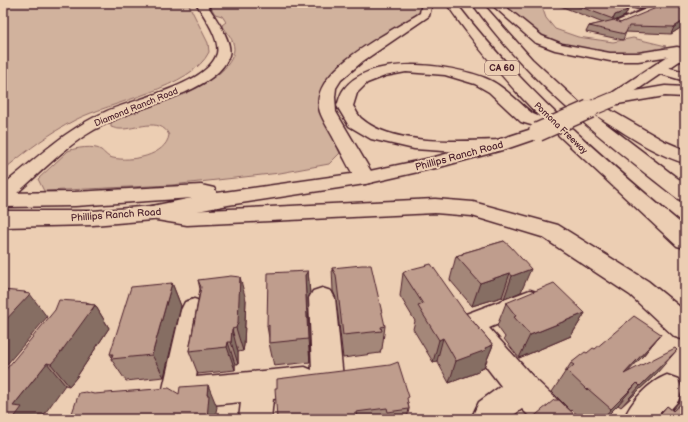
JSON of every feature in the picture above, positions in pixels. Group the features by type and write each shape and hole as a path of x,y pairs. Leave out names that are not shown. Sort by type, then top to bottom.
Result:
{"main road":[{"path":"365,178 328,112 327,100 329,88 337,75 353,61 412,24 425,14 428,3"},
{"name":"Pomona Freeway","path":"451,3 513,82 559,128 685,240"},
{"path":"468,3 491,34 566,108 600,127"},
{"name":"CA 60","path":"477,3 502,35 540,74 620,145 685,194"},
{"path":"495,3 538,39 559,47 610,57 638,57 680,52"},
{"name":"Phillips Ranch Road","path":"3,219 93,218 152,213 228,198 365,178 433,163 508,142 591,110 612,100 659,69 680,52"},
{"path":"508,142 458,147 414,144 377,135 355,122 345,106 350,91 362,80 381,73 406,68 446,71 480,81 494,89 528,118 559,128"},
{"path":"659,69 685,77"},
{"path":"540,74 621,124 685,158"},
{"path":"612,100 665,90 685,92"},
{"path":"583,150 617,166 685,221"},
{"name":"Phillips Ranch Road","path":"3,200 75,199 201,191 228,198"},
{"path":"152,213 187,218 420,207 473,209 550,231 640,288 685,328"}],"street":[{"name":"Diamond Ranch Road","path":"3,180 39,150 74,126 105,111 177,84 205,65 212,55 214,46 192,3"},
{"name":"Diamond Ranch Road","path":"3,194 53,151 85,128 121,111 186,86 216,66 223,55 224,45 201,3"},
{"path":"617,25 668,3"},
{"path":"623,11 638,15"},
{"path":"322,298 328,378"},
{"path":"532,300 462,316 523,389 555,419"},
{"path":"178,394 194,310"},
{"path":"148,396 258,387 358,375"},
{"path":"255,419 258,387"},
{"path":"487,419 490,413 523,389"},
{"path":"640,419 667,390"}],"shaded area":[{"path":"3,3 188,3 208,43 209,52 200,65 186,75 149,93 90,113 75,120 48,136 7,167 3,168"},
{"path":"208,3 423,3 423,9 417,17 327,81 342,148 338,149 340,153 329,164 280,173 172,185 44,191 38,179 68,151 79,148 98,148 108,156 128,159 146,156 161,148 169,135 165,129 160,126 147,125 119,129 111,127 111,123 201,85 218,74 229,62 234,46 232,39 222,25 226,22 222,16 215,14"},
{"path":"501,3 533,3 542,7 546,18 555,29 578,37 613,42 633,38 666,46 654,51 639,54 621,54 602,53 566,46 551,41 534,32"}],"building":[{"path":"570,3 603,3 628,10 615,15 613,19"},
{"path":"668,3 685,3 685,7 679,6 685,10 685,20 674,27 629,26 625,34 589,26 614,20 620,23"},
{"path":"504,241 531,269 512,276 510,273 480,283 456,256 463,253"},
{"path":"431,264 464,311 493,345 485,348 486,350 456,361 443,338 439,340 418,306 423,304 403,273 408,270"},
{"path":"371,265 385,326 381,327 382,331 343,335 336,275 332,268"},
{"path":"308,271 305,275 308,339 269,343 269,325 267,326 268,273"},
{"path":"231,276 240,277 238,322 236,328 232,329 231,342 228,342 227,347 189,351 201,287 198,280"},
{"path":"172,283 152,355 111,359 113,354 110,354 131,287"},
{"path":"554,283 585,313 530,335 514,317 516,316 506,303"},
{"path":"3,290 25,292 24,293 30,294 3,323"},
{"path":"59,300 87,302 86,304 95,305 58,356 51,364 47,363 13,406 22,407 13,419 3,419 3,373 55,310"},
{"path":"634,316 661,334 624,374 675,348 677,350 640,386 637,383 611,409 588,389 587,390 567,371 574,365 571,363 585,352 587,353 593,348 595,349"},
{"path":"398,362 409,397 407,398 409,409 388,412 387,408 356,412 357,419 277,419 275,388 277,388 277,379 390,365"},
{"path":"208,385 207,395 209,395 207,419 70,419 79,393 86,392 94,394 169,388 179,394 180,387"},
{"path":"554,400 559,400 579,419 531,419"},
{"path":"685,400 685,419 656,419 667,406 673,411"}]}
